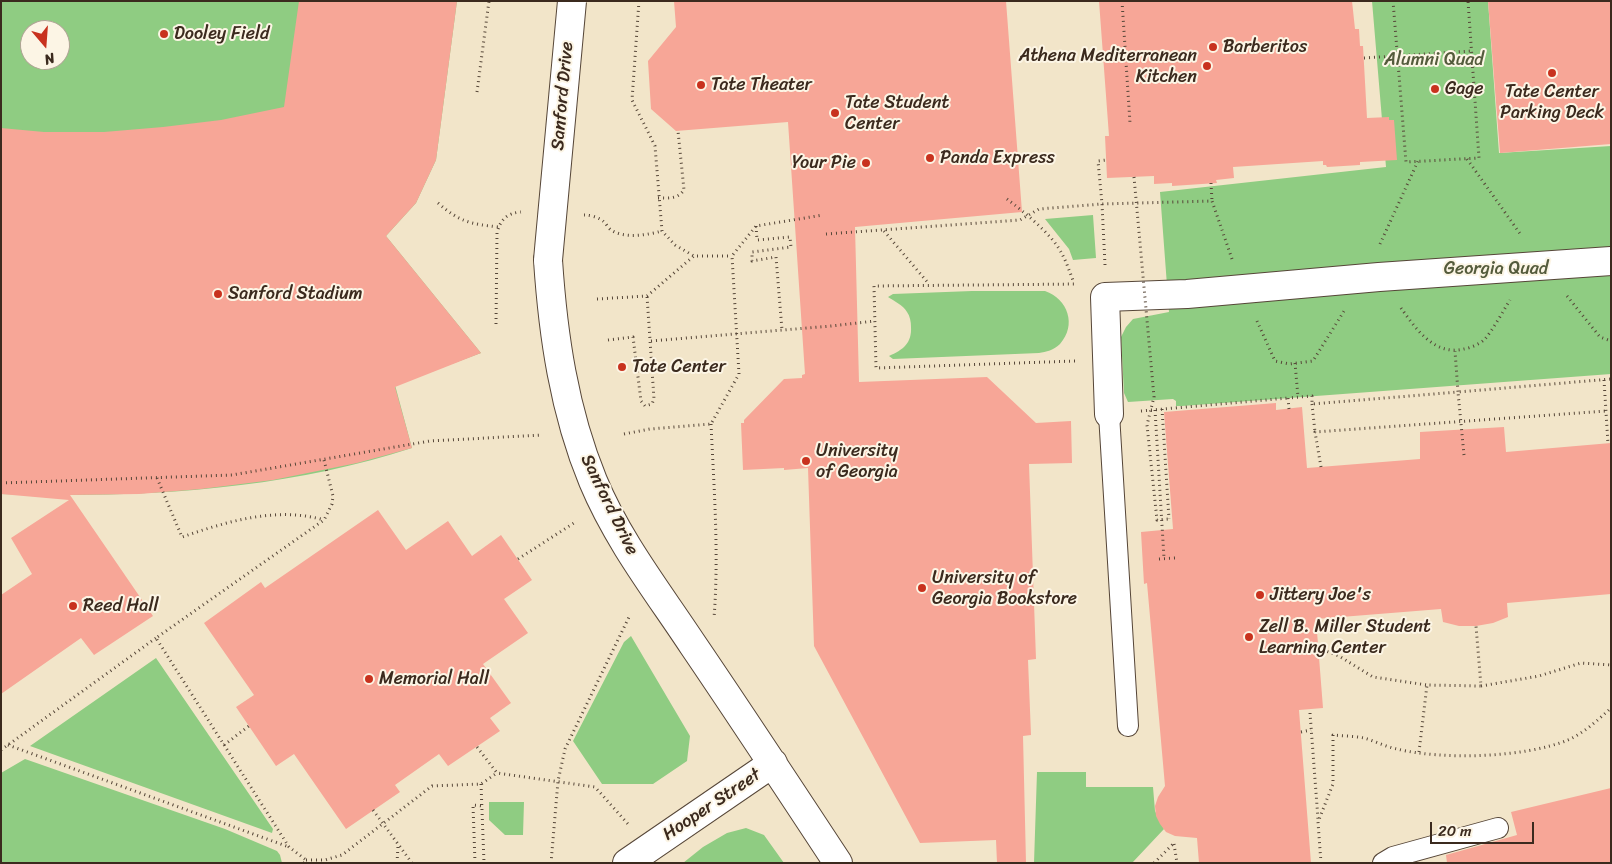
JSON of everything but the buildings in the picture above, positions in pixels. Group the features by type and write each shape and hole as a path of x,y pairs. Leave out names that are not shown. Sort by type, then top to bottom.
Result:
{"street":[{"name":"Sanford Drive","path":"572,1 548,260 551,309 563,382 576,432 600,496 638,566 773,763 838,863"},
{"path":"1109,414 1105,297 1187,294 1371,278 1611,261"},
{"name":"Hooper Street","path":"627,863 773,763"}],"lane":[{"path":"1109,414 1128,726"},
{"path":"1383,863 1393,857 1498,828"}],"path":[{"path":"477,92 489,1"},
{"path":"639,1 632,100 655,146 662,231 676,245 694,256 732,256"},
{"path":"1122,1 1130,124"},
{"path":"1393,1 1406,162 1479,158 1468,1"},
{"path":"1364,58 1472,50"},
{"path":"658,198 674,198 684,190 678,131"},
{"path":"1466,158 1536,266 1600,337 1611,341"},
{"path":"1106,160 1098,161 1102,204 1105,297 1074,283 874,286 876,368 1107,360"},
{"path":"1211,183 1212,200 1242,290 1275,361 1289,364 1313,361 1371,278 1418,161"},
{"path":"1134,177 1154,397 1147,425 1157,520 1169,519 1162,409 1312,396 1315,432 1321,467"},
{"path":"1007,199 1028,215 1058,246 1074,283"},
{"path":"826,234 1020,220 1039,209 1102,204 1212,200"},
{"path":"438,203 452,215 465,222 499,228"},
{"path":"714,622 716,546 711,424 739,374 732,256 756,226 823,215"},
{"path":"756,226 757,240 790,237 791,247 752,252 752,261 776,257 782,330"},
{"path":"884,231 929,285"},
{"path":"597,299 648,296 694,256"},
{"path":"1371,278 1431,344 1455,351 1468,348 1483,341 1536,266"},
{"path":"608,340 633,337 640,401 646,406 652,404 654,399 648,296"},
{"path":"651,340 875,321"},
{"path":"1455,351 1464,456"},
{"path":"1295,363 1298,398"},
{"path":"1312,404 1611,379"},
{"path":"1604,380 1608,444"},
{"path":"1288,398 1289,409"},
{"path":"1156,410 1164,558"},
{"path":"1315,432 1606,411"},
{"path":"624,434 650,429 711,424"},
{"path":"1,483 232,475 430,441 542,435"},
{"path":"1,750 324,520 332,504 333,496 324,460"},
{"path":"157,478 182,537 220,524 256,517 288,514 310,516 324,520"},
{"path":"518,559 574,523"},
{"path":"1159,559 1175,558"},
{"path":"551,863 558,781 565,749 630,616"},
{"path":"1476,626 1481,686"},
{"path":"156,638 289,847 306,862 325,860 342,855 432,786 481,784 497,773 594,787 629,824"},
{"path":"1318,648 1339,656 1373,677 1427,686 1481,686 1539,676 1580,663 1611,665"},
{"path":"1419,752 1427,686"},
{"path":"1318,822 1333,784 1334,735 1362,738 1397,750 1460,757 1513,752 1568,740 1591,726 1611,708"},
{"path":"1310,713 1321,863"},
{"path":"224,745 249,726"},
{"path":"1301,732 1311,730"},
{"path":"8,746 289,847"},
{"path":"477,747 497,773"},
{"path":"481,784 484,863"},
{"path":"475,863 472,805 482,806"},
{"path":"373,810 412,863"},
{"path":"1154,863 1174,843 1177,863"},
{"path":"397,863 399,845"}],"green space":[{"name":"Sanford Stadium","path":"1,1 457,1 436,160 416,203 386,236 481,353 395,385 412,448 312,474 260,483 157,493 1,494"},
{"name":"Georgia Quad","path":"1372,1 1488,1 1499,153 1611,146 1611,374 1182,406 1176,406 1176,401 1173,399 1128,402 1124,393 1121,337 1133,319 1169,312 1160,192 1386,167"},
{"path":"1093,215 1096,258 1073,260 1069,249 1045,219"},
{"path":"1045,291 1059,300 1068,313 1068,329 1065,337 1055,348 1039,353 893,359 889,356 906,345 910,337 911,327 910,317 905,310 888,297 893,294"},
{"path":"631,636 690,736 687,761 653,784 602,784 573,741 624,642"},
{"path":"156,658 273,829 272,833 30,746"},
{"path":"25,759 225,829 277,851 282,863 1,863 1,773"},
{"path":"1037,772 1086,772 1086,787 1153,787 1155,811 1164,829 1132,863 1034,863"},
{"path":"489,802 524,802 523,835 505,835 489,820"},
{"path":"746,828 764,835 784,863 683,863 703,847 727,833"}],"place":[{"name":"Dooley Field","path":"164,34"},
{"name":"Barberitos","path":"1213,47"},
{"name":"Athena Mediterranean Kitchen","path":"1207,66"},
{"name":"Tate Center Parking Deck","path":"1552,73"},
{"name":"Tate Theater","path":"701,85"},
{"name":"Gage","path":"1435,89"},
{"name":"Tate Student Center","path":"835,113"},
{"name":"Panda Express","path":"930,158"},
{"name":"Your Pie","path":"866,163"},
{"name":"Sanford Stadium","path":"218,294"},
{"name":"Tate Center","path":"622,367"},
{"name":"University of Georgia","path":"806,461"},
{"name":"University of Georgia Bookstore","path":"922,588"},
{"name":"Jittery Joe's","path":"1260,595"},
{"name":"Reed Hall","path":"73,606"},
{"name":"Zell B. Miller Student Learning Center","path":"1249,637"},
{"name":"Memorial Hall","path":"369,679"}],"park label":[{"name":"Alumni Quad","path":"1434,60"}]}
